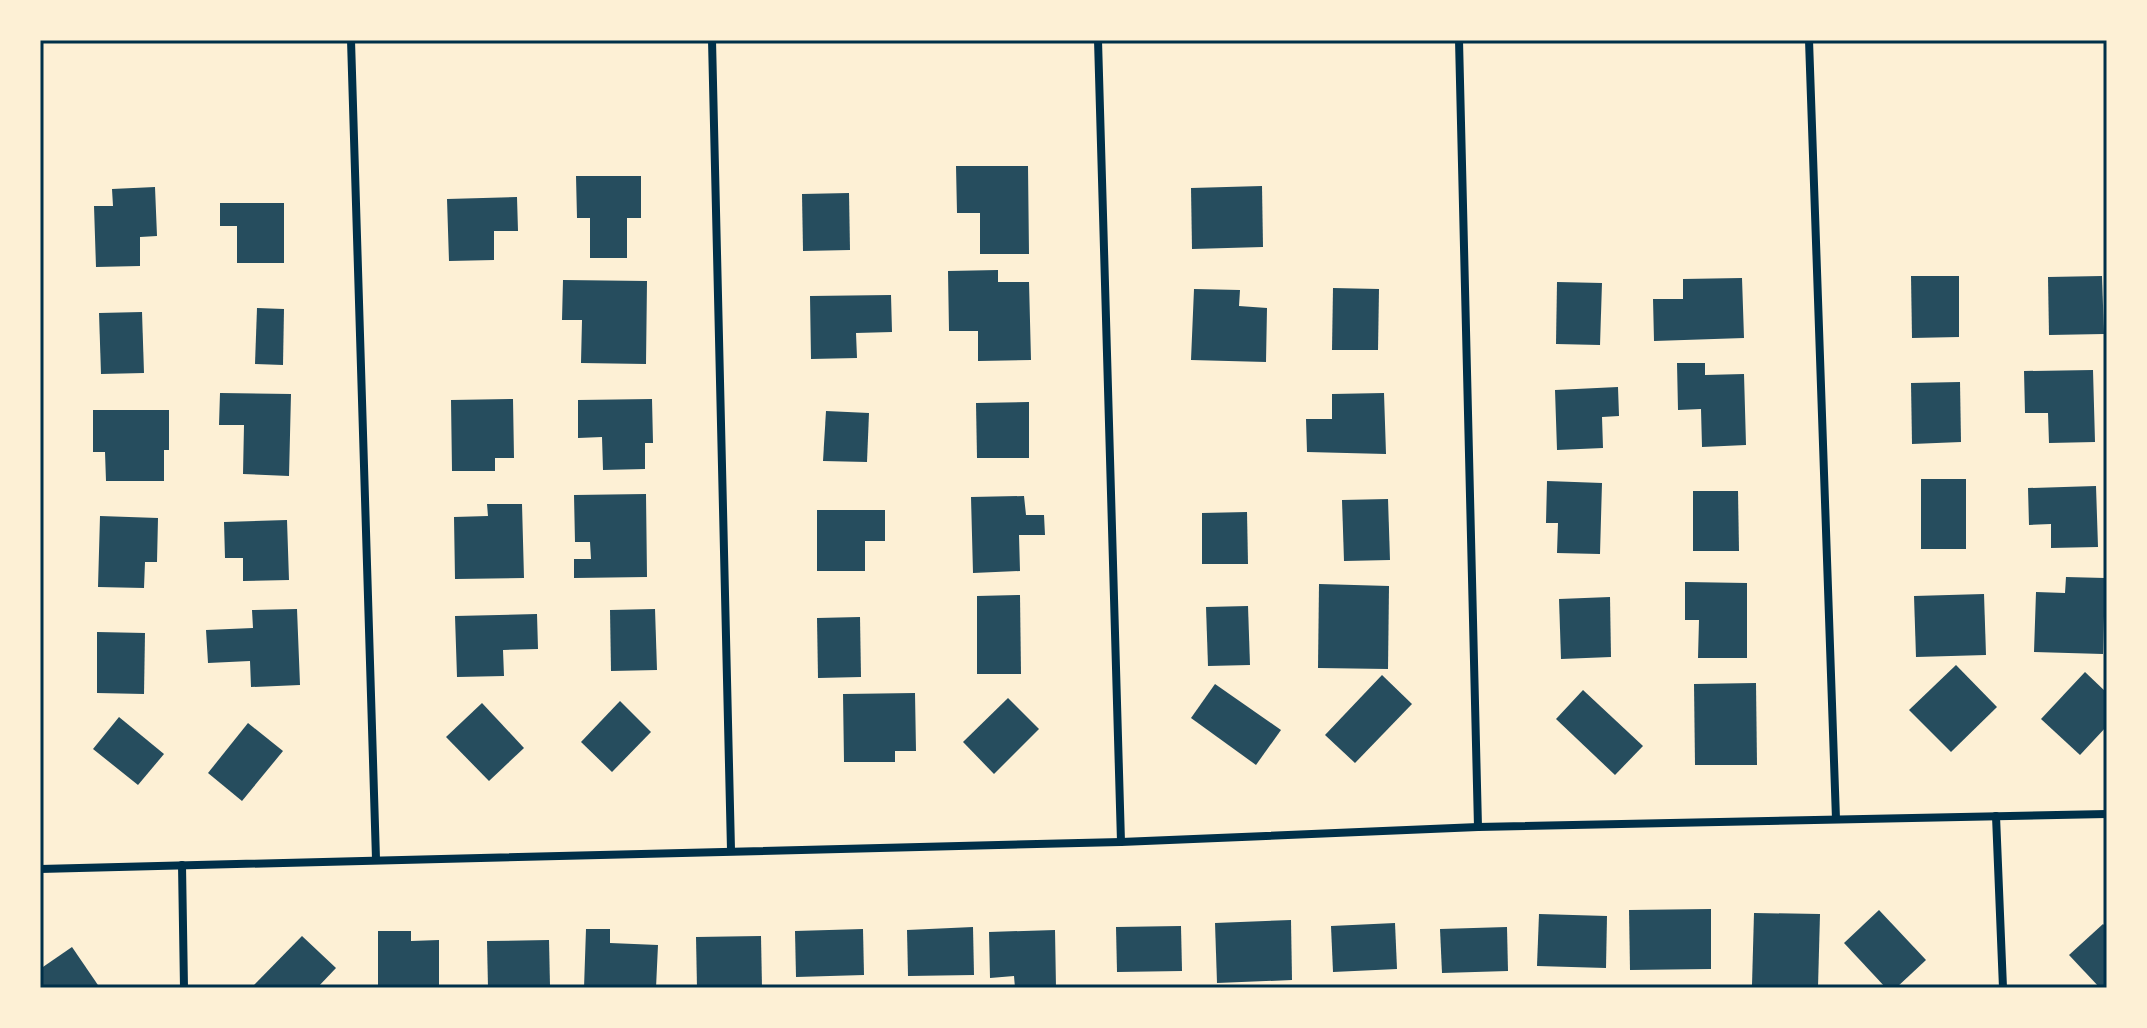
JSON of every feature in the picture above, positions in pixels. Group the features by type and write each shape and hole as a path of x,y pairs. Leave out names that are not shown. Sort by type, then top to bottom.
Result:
{"street":[{"path":"351,40 376,859"},
{"path":"712,40 731,850"},
{"path":"1098,40 1121,842"},
{"path":"1459,40 1478,827"},
{"path":"1809,40 1836,819"},
{"path":"40,869 1121,842 1478,827 2107,814"},
{"path":"1996,816 2003,988"},
{"path":"182,865 184,988"}],"building":[{"path":"956,166 1028,166 1029,254 980,254 980,213 957,213"},
{"path":"576,176 641,176 641,218 627,218 627,258 590,258 590,218 577,218"},
{"path":"1262,186 1263,247 1192,249 1191,188"},
{"path":"155,187 157,236 140,237 140,266 96,267 94,206 113,206 112,189"},
{"path":"849,193 850,250 803,251 802,194"},
{"path":"517,197 518,231 494,231 494,260 449,261 447,199"},
{"path":"220,203 284,203 284,263 237,263 237,226 220,226"},
{"path":"998,270 998,282 1029,282 1031,360 978,361 978,331 949,331 948,271"},
{"path":"1911,276 1959,276 1959,337 1912,338"},
{"path":"2102,276 2104,334 2049,335 2048,277"},
{"path":"1742,278 1744,338 1654,341 1653,299 1683,299 1683,279"},
{"path":"563,280 647,281 646,364 581,363 582,320 562,320"},
{"path":"1557,282 1602,283 1600,345 1556,344"},
{"path":"1333,288 1379,289 1378,350 1332,350"},
{"path":"1194,289 1240,290 1239,306 1267,308 1266,362 1191,360"},
{"path":"891,295 892,332 856,333 857,358 811,359 810,296"},
{"path":"257,308 284,309 283,365 255,364"},
{"path":"142,312 144,373 101,374 99,313"},
{"path":"1677,363 1705,363 1705,375 1744,374 1746,445 1702,447 1701,409 1678,410"},
{"path":"2093,370 2095,442 2049,443 2048,413 2025,413 2024,371"},
{"path":"1960,382 1961,442 1912,444 1911,383"},
{"path":"1618,387 1619,416 1602,417 1603,448 1557,450 1555,390"},
{"path":"220,393 291,394 289,476 243,474 244,425 219,425"},
{"path":"1384,393 1386,454 1307,452 1306,419 1332,419 1332,394"},
{"path":"513,399 514,458 495,458 495,471 452,471 451,400"},
{"path":"652,399 653,443 645,443 645,469 603,470 602,437 578,438 578,400"},
{"path":"1029,402 1029,458 977,458 976,403"},
{"path":"93,410 169,410 169,450 164,450 164,481 106,481 105,452 93,452"},
{"path":"826,411 869,413 867,462 823,461"},
{"path":"1921,479 1966,479 1966,549 1921,549"},
{"path":"1547,481 1602,483 1600,554 1557,553 1558,523 1546,523"},
{"path":"2096,486 2098,547 2051,548 2051,524 2029,525 2028,488"},
{"path":"1693,491 1738,491 1739,551 1693,551"},
{"path":"646,494 647,577 574,578 574,559 591,559 590,542 575,542 574,495"},
{"path":"1024,496 1026,515 1044,515 1045,535 1019,535 1020,571 973,573 971,497"},
{"path":"1388,499 1390,560 1344,561 1342,500"},
{"path":"487,504 522,504 524,578 455,579 454,517 488,516"},
{"path":"817,510 885,510 885,541 865,541 865,571 817,571"},
{"path":"1247,512 1248,564 1202,564 1202,513"},
{"path":"100,516 158,518 157,562 145,562 144,588 98,587"},
{"path":"287,520 289,580 243,581 243,558 225,558 224,522"},
{"path":"2066,577 2105,578 2103,654 2034,652 2036,592 2065,593"},
{"path":"1685,582 1747,583 1747,658 1698,658 1699,620 1685,620"},
{"path":"1319,584 1389,586 1388,669 1318,668"},
{"path":"1984,594 1986,655 1916,657 1914,596"},
{"path":"1020,595 1021,674 977,674 977,596"},
{"path":"1610,597 1611,657 1561,659 1559,599"},
{"path":"1248,606 1250,665 1208,666 1206,607"},
{"path":"297,609 300,685 251,687 250,661 208,663 206,630 253,628 252,610"},
{"path":"655,609 657,670 611,671 610,610"},
{"path":"537,614 538,649 503,650 504,676 457,677 455,616"},
{"path":"860,617 861,677 818,678 817,618"},
{"path":"97,632 145,633 144,694 97,693"},
{"path":"1956,665 1997,707 1951,752 1909,710"},
{"path":"2085,672 2107,693 2107,726 2080,755 2041,719"},
{"path":"1382,675 1412,704 1355,763 1325,735"},
{"path":"1756,683 1757,765 1695,765 1694,684"},
{"path":"1215,684 1281,730 1256,765 1191,718"},
{"path":"1583,690 1643,746 1615,775 1556,719"},
{"path":"915,693 916,751 895,751 895,762 844,762 843,694"},
{"path":"1008,698 1039,729 994,774 963,742"},
{"path":"620,701 651,732 612,772 581,742"},
{"path":"482,703 524,748 489,781 446,737"},
{"path":"119,717 164,754 138,785 93,749"},
{"path":"248,723 283,751 242,801 208,773"},
{"path":"1711,909 1711,969 1630,970 1629,910"},
{"path":"1879,910 1926,960 1896,988 1886,988 1844,943"},
{"path":"1754,913 1820,914 1818,987 1752,985"},
{"path":"1539,914 1607,916 1606,968 1537,966"},
{"path":"1291,920 1292,980 1217,983 1215,923"},
{"path":"1395,923 1397,969 1333,972 1331,926"},
{"path":"2103,924 2107,928 2107,988 2100,988 2069,955"},
{"path":"1181,926 1182,971 1117,972 1116,927"},
{"path":"973,927 974,975 908,976 907,930"},
{"path":"1507,927 1508,971 1442,973 1440,929"},
{"path":"586,929 610,929 610,943 658,945 656,988 584,988"},
{"path":"863,929 864,975 796,977 795,931"},
{"path":"1055,930 1056,988 1015,988 1014,976 990,978 989,932"},
{"path":"378,931 411,931 411,941 439,940 439,988 378,988"},
{"path":"302,936 336,968 317,988 257,988 254,985"},
{"path":"761,936 762,988 697,988 696,937"},
{"path":"549,940 550,986 488,988 487,941"},
{"path":"72,947 100,988 44,988 40,982 40,969"}]}
